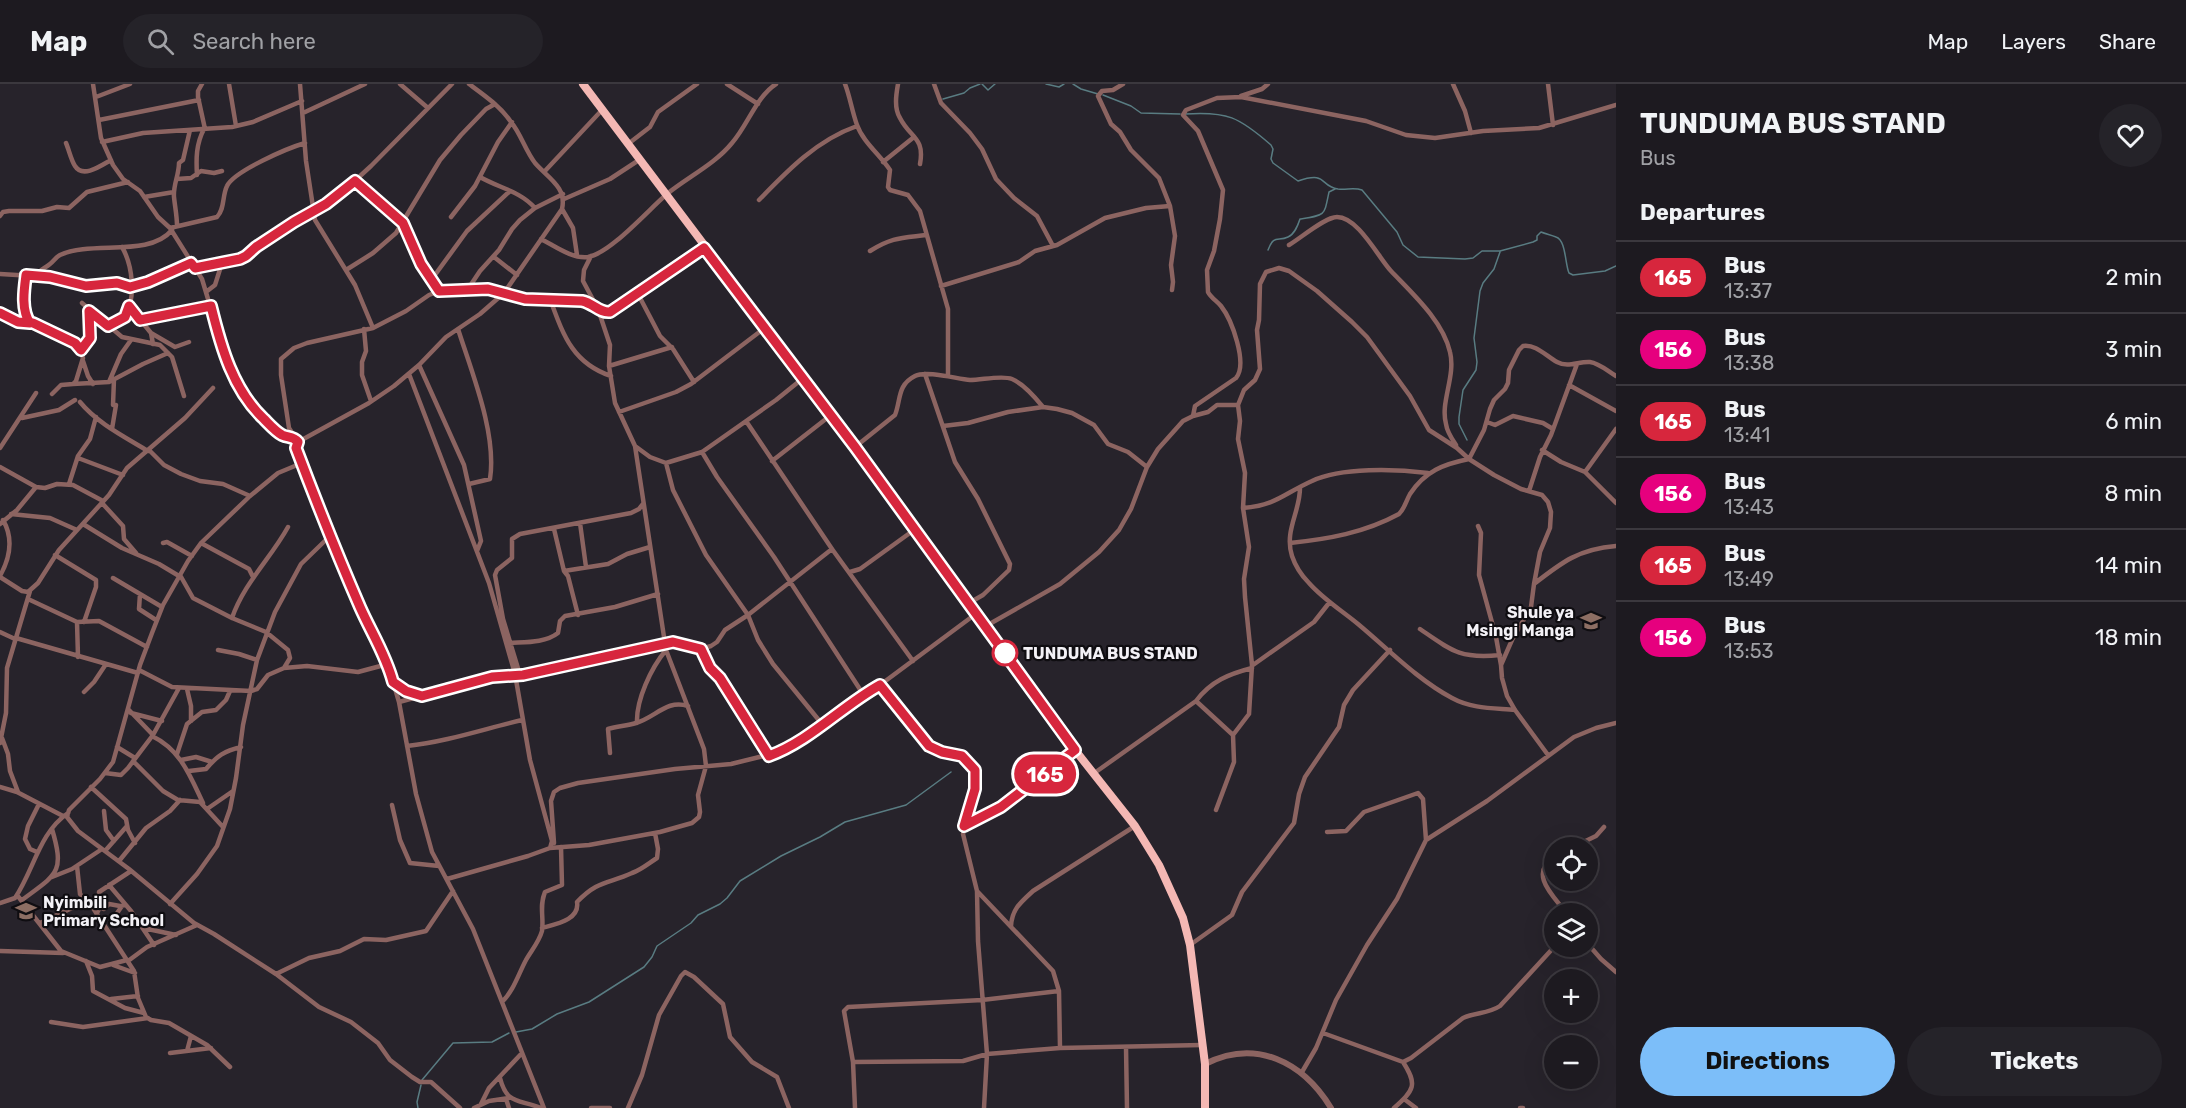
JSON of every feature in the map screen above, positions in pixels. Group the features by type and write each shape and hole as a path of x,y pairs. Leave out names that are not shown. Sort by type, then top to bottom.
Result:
{"highway":[{"path":"583,84 855,447 1075,750 1135,826 1159,865 1179,907 1190,945 1205,1064 1205,1108"}],"street":[{"path":"93,84 102,142 115,168 140,191 159,218 171,229 195,268 211,306 220,342 242,394 251,407 279,433 296,439 371,401 409,374 435,347 504,293 562,209 563,197 534,161 512,122 495,104 468,84"},
{"path":"96,97 130,84"},
{"path":"197,175 197,150 204,129 198,92 202,84"},
{"path":"229,84 236,126"},
{"path":"300,84 307,174 318,225 363,300 373,328"},
{"path":"303,113 364,84"},
{"path":"400,84 428,108"},
{"path":"195,268 246,256 256,247 314,211 355,181 416,123 452,84"},
{"path":"628,144 650,128 658,112 697,84"},
{"path":"727,84 758,104"},
{"path":"551,846 589,845 655,833 686,825 699,817 701,806 698,795 706,766 704,749 666,650 635,446 613,395 609,366 610,345 598,309 584,281 584,270 591,256 631,228 665,195 724,152 734,142 764,94 776,84"},
{"path":"845,84 857,126 890,170 888,187 890,190 908,195 920,211 948,309 948,376"},
{"path":"898,84 896,108 900,118 920,143 922,150 920,164"},
{"path":"934,84 941,103 982,149 996,178 1014,198 1037,216 1053,246"},
{"path":"1122,84 1118,88 1099,92 1100,102 1111,124 1120,132 1131,150 1159,178 1170,206 1175,236 1171,265 1172,290"},
{"path":"1240,97 1262,89 1268,84"},
{"path":"1453,84 1465,111 1471,133"},
{"path":"1548,84 1553,125"},
{"path":"1262,89 1263,100"},
{"path":"1193,416 1196,406 1236,378 1241,365 1239,352 1226,316 1208,292 1207,270 1214,251 1223,190 1198,131 1183,115 1186,110 1217,98 1240,97 1366,121 1416,137 1435,138 1471,133 1529,130 1553,125 1616,105"},
{"path":"99,120 199,100"},
{"path":"102,142 143,133 236,126 253,122 302,101"},
{"path":"346,270 390,239 403,223 460,135 486,109 495,104"},
{"path":"544,172 602,110"},
{"path":"451,217 480,177 498,141 512,122"},
{"path":"759,200 815,148 826,140 857,126"},
{"path":"177,226 174,192 179,176 179,163 183,160 190,130"},
{"path":"883,162 914,136"},
{"path":"66,143 74,165 78,169 88,171 111,160"},
{"path":"164,238 171,229 177,226 217,217 222,210 226,186 231,178 305,143"},
{"path":"468,289 480,271 494,257 512,229 535,208 610,179 639,160"},
{"path":"177,179 191,178 201,171 214,173 222,171"},
{"path":"480,177 497,187 517,192 535,208"},
{"path":"355,181 403,223 421,264 439,291"},
{"path":"0,216 3,212 9,211 69,208 87,192 128,182"},
{"path":"432,279 467,231 510,191"},
{"path":"144,197 174,192"},
{"path":"941,286 1019,262 1040,248 1053,246 1105,218 1146,208 1170,206"},
{"path":"562,209 573,228 577,255"},
{"path":"1289,244 1333,218 1343,219 1368,240 1391,271 1423,304 1447,342 1451,353 1452,377 1446,424 1457,447"},
{"path":"870,251 882,243 900,237 926,235"},
{"path":"36,276 39,271 63,254 112,246 139,246 164,238 178,239"},
{"path":"541,240 568,253 591,256"},
{"path":"108,326 125,317 129,306 131,275 122,247"},
{"path":"542,1108 473,929 439,867 429,843 399,702 388,664 361,610 296,448 296,439 289,428 281,375 281,359 294,348 307,343 373,328 439,291 488,289 525,299 582,301 602,311 610,312 704,248"},
{"path":"494,257 517,274"},
{"path":"0,274 50,277 86,286 117,283 132,287 191,263"},
{"path":"206,292 215,285 222,263"},
{"path":"1216,810 1234,762 1233,735 1249,714 1252,667 1244,579 1249,547 1243,508 1245,472 1238,439 1240,421 1238,405 1244,390 1255,380 1260,369 1257,330 1260,284 1266,272 1279,268 1289,270 1303,279 1352,322 1367,337 1405,389 1429,430 1457,447 1469,459 1512,485 1542,495 1548,502 1551,512 1550,528 1540,552 1531,607 1501,665"},
{"path":"26,275 25,314 30,323"},
{"path":"638,294 660,336 672,347 694,382"},
{"path":"550,299 564,337 579,356 594,369 611,376"},
{"path":"82,303 122,338 160,345 171,357 184,396"},
{"path":"129,306 152,333 175,347 189,342"},
{"path":"140,320 211,306"},
{"path":"81,350 90,338 89,311"},
{"path":"0,313 18,322 43,326 75,343 81,350 82,361 93,384"},
{"path":"619,412 676,392 694,382 766,327"},
{"path":"364,329 366,351 362,362 362,375 371,401"},
{"path":"458,329 476,385 491,444 490,479 469,484"},
{"path":"152,333 153,344"},
{"path":"109,382 121,354 131,340"},
{"path":"1469,459 1487,422 1494,400 1505,389 1514,358 1523,346 1533,346 1558,363 1589,362 1616,376"},
{"path":"609,366 672,347"},
{"path":"52,394 61,385 109,382 168,353"},
{"path":"74,384 82,361"},
{"path":"1529,490 1542,450 1553,429 1578,364"},
{"path":"419,365 458,450 469,484 481,541 477,551"},
{"path":"409,374 489,583 517,675"},
{"path":"855,447 895,415 898,393 909,380 919,374 979,380 1005,377 1013,379 1043,406"},
{"path":"925,374 955,462 978,499 1010,564 1010,570 983,595 969,603"},
{"path":"112,429 115,405 114,379"},
{"path":"635,446 650,457 666,463 702,452 802,379"},
{"path":"1569,385 1616,411"},
{"path":"18,792 10,771 8,754 1,740 6,713 7,668 31,590 38,583 55,555 103,502 127,468 185,418 213,388"},
{"path":"0,448 36,393"},
{"path":"21,418 59,410 78,401 87,411 128,441 148,451 164,465 200,481 223,484 250,496"},
{"path":"986,626 1051,590 1099,552 1119,530 1131,509 1146,467 1173,431 1193,416 1208,412 1217,405 1238,405"},
{"path":"943,426 968,423 1008,412 1043,406 1072,413 1082,418 1096,427 1108,444 1128,452 1146,467"},
{"path":"772,461 831,415"},
{"path":"1487,422 1495,425 1513,416 1542,423 1553,429"},
{"path":"69,484 78,458 90,439 96,417"},
{"path":"746,421 832,549 913,660"},
{"path":"1585,472 1616,429"},
{"path":"1542,450 1561,462 1585,472 1616,503"},
{"path":"702,452 863,694"},
{"path":"78,458 123,475"},
{"path":"1290,543 1315,541 1366,530 1403,510 1410,495 1428,474 1439,466 1469,459"},
{"path":"0,903 9,901 17,895 37,852 52,829 113,762 130,711 138,672 156,620 179,575 192,556 201,543 250,496 278,473 302,463"},
{"path":"666,463 673,490 702,547 748,615 758,640 773,664 822,724"},
{"path":"0,467 36,487 45,488 57,484 78,486 103,502 123,526 124,539 139,556"},
{"path":"1243,508 1266,505 1282,499 1313,480 1356,472 1410,470 1428,474"},
{"path":"31,590 21,591 0,576 7,564 10,542 9,531 1,522 36,487"},
{"path":"1300,488 1300,500 1292,521 1290,543 1292,556 1307,582 1329,603 1347,615 1429,683 1454,699 1477,707 1515,710"},
{"path":"551,846 551,836 540,802 522,720 517,675 495,575 497,570 512,558 512,542 515,537 631,513 643,504"},
{"path":"11,514 50,518 77,530"},
{"path":"580,523 586,567"},
{"path":"83,524 122,548 179,575 193,598 266,632 283,645 290,654 290,661 284,668"},
{"path":"232,618 253,577 288,526"},
{"path":"1478,526 1481,533 1479,575 1500,655 1502,678 1507,696 1548,755"},
{"path":"554,529 578,615"},
{"path":"850,572 860,569 914,530"},
{"path":"170,904 217,846 233,791 257,660 266,632 283,595 302,564 331,535"},
{"path":"163,543 175,545 192,556"},
{"path":"201,543 249,569 253,577"},
{"path":"1534,584 1578,554 1591,549 1616,546"},
{"path":"564,571 608,564 627,554 650,547"},
{"path":"399,702 492,677 517,675 665,644 677,642 701,649 717,642 725,630 748,615 832,549"},
{"path":"55,555 96,580 96,587 84,622"},
{"path":"113,578 162,607"},
{"path":"140,594 139,609 156,620"},
{"path":"510,643 547,639 558,633 562,618 658,594"},
{"path":"28,599 77,622 99,621 147,647"},
{"path":"1093,774 1196,701 1216,681 1252,667 1314,622 1329,603"},
{"path":"447,879 528,856 555,843 551,801 554,792 560,788 578,783 731,764 769,756 786,749 863,694 880,685 977,613"},
{"path":"77,622 78,657"},
{"path":"1420,629 1452,651 1465,656 1500,655"},
{"path":"0,632 78,657 138,672 164,684 187,689 252,691 268,675 284,668 307,666 358,672 388,664"},
{"path":"701,649 710,668 720,678 769,756"},
{"path":"218,650 257,660"},
{"path":"638,723 638,703 650,676 666,650"},
{"path":"1190,945 1232,915 1242,892 1294,823 1299,794 1305,777 1338,727 1344,705 1353,690 1390,650"},
{"path":"84,692 106,664"},
{"path":"393,682 406,691 422,696"},
{"path":"880,685 929,746 942,752 962,756 975,770 975,789 963,834 977,891 987,1054 984,1108"},
{"path":"105,773 120,775 134,759 162,721 178,688"},
{"path":"187,689 191,706 191,721"},
{"path":"177,754 183,733 191,721 202,712 216,710 226,700 230,691"},
{"path":"1196,701 1233,735"},
{"path":"610,753 609,729 638,723 669,704 679,703 688,706"},
{"path":"130,711 162,721"},
{"path":"130,711 152,736 177,754 189,771 206,807"},
{"path":"407,746 465,736 481,729 522,720"},
{"path":"1426,840 1487,801 1574,737 1616,723"},
{"path":"117,747 134,759 163,791 180,800 200,802 223,827"},
{"path":"189,771 202,771 224,751 241,747"},
{"path":"964,826 1001,807 1075,750"},
{"path":"181,760 196,757 212,762"},
{"path":"0,787 18,792 39,804 66,814 78,831 119,861 197,926 214,934 276,974 319,1008 351,1022 378,1042 390,1060 399,1068 420,1082 431,1082 460,1108"},
{"path":"91,787 123,816 135,843"},
{"path":"206,807 233,791"},
{"path":"1302,1072 1316,1048 1336,1000 1367,945 1397,899 1426,840 1423,799 1418,793 1364,812 1346,831 1327,832"},
{"path":"119,861 154,821 170,811 180,800"},
{"path":"37,852 27,845 25,839 28,825 39,804"},
{"path":"392,805 400,840 410,863 439,867"},
{"path":"105,811 106,830 114,840"},
{"path":"22,900 52,877 104,850 127,826"},
{"path":"1011,926 1012,916 1018,904 1033,891 1135,826"},
{"path":"1594,837 1604,827"},
{"path":"52,829 59,859 59,865 52,877"},
{"path":"542,928 561,923 576,913 577,902 589,890 639,870 657,858 655,833"},
{"path":"502,1002 511,993 525,962 536,945 542,928 541,910 544,895 548,890 562,885 561,847"},
{"path":"77,866 79,889 135,973 138,996 148,1018"},
{"path":"97,913 100,907 99,892 131,871"},
{"path":"109,885 154,945"},
{"path":"276,974 309,958 340,951 364,939 386,940 426,931 453,891"},
{"path":"977,891 1053,971 1059,991 1060,1048"},
{"path":"1549,891 1559,903"},
{"path":"17,895 51,939 65,953"},
{"path":"40,923 87,901"},
{"path":"100,907 104,909 109,904 124,905"},
{"path":"115,916 124,905"},
{"path":"0,951 65,953 100,967 127,960 139,952 197,926"},
{"path":"143,928 176,936"},
{"path":"1598,956 1616,972"},
{"path":"1403,1062 1463,1018 1472,1014 1488,1013 1500,1006 1545,957"},
{"path":"86,961 92,976 93,991 125,1008 144,1013"},
{"path":"113,965 135,973"},
{"path":"628,1108 642,1075 659,1015 681,976 686,972 696,978 723,1004 730,1037 752,1062 777,1077 789,1108"},
{"path":"855,1108 853,1062 844,1011 848,1007 982,1000 1059,991"},
{"path":"109,999 138,996"},
{"path":"51,1022 83,1027 148,1018 169,1023 211,1048 224,1064 230,1067"},
{"path":"1323,1033 1403,1062 1413,1079 1404,1099 1394,1108"},
{"path":"187,1051 190,1036"},
{"path":"853,1062 963,1061 987,1054 1060,1048 1202,1045"},
{"path":"1126,1047 1127,1108"},
{"path":"170,1053 211,1048"},
{"path":"481,1104 489,1088 522,1053"},
{"path":"1205,1064 1221,1056 1244,1053 1264,1054 1285,1061 1302,1072 1331,1108"},
{"path":"500,1078 509,1108"},
{"path":"474,1108 481,1104 508,1099 542,1108"},
{"path":"1404,1099 1416,1108"},
{"path":"591,1108 610,1108"}],"waterway":[{"path":"943,99 964,93 980,84"},
{"path":"982,84 988,90 995,84"},
{"path":"1046,84 1059,87 1064,84"},
{"path":"1073,84 1098,94"},
{"path":"1103,95 1131,106 1141,113 1180,114"},
{"path":"1185,114 1222,115 1241,122 1271,145 1273,163 1298,181 1319,178 1338,189 1362,190 1397,232 1403,245 1418,257 1473,258 1482,251 1500,251 1533,242 1537,240 1541,232 1556,237 1562,243 1569,273 1573,275 1605,271 1616,266"},
{"path":"1268,250 1274,240 1293,234 1300,219 1322,213 1329,192 1335,189"},
{"path":"1467,440 1459,424 1459,417 1463,390 1476,370 1474,338 1480,291 1494,269 1500,252"},
{"path":"516,1032 532,1029 557,1014 589,1002 644,967 657,946 691,923 698,915 720,904 740,881 781,856 845,822 906,805 951,772"},
{"path":"422,1080 453,1043 492,1042 509,1033"},
{"path":"418,1108 421,1085"}],"bus line":[{"name":"165","path":"0,313 13,321 30,323 25,314 26,275 50,277 86,286 117,283 130,287 148,282 191,263 195,268 240,259 294,222 326,204 355,181 403,223 421,264 439,291 488,289 525,299 582,301 602,311 610,312 704,248 855,447 1075,750 1001,807 964,826 975,789 975,770 962,756 935,750 929,746 880,685 863,694 797,742 769,756 720,678 710,668 701,649 677,642 523,675 492,677 422,696 406,691 393,682 384,656 361,610 315,499 296,448 298,442 294,437 287,437 279,433 251,407 242,394 218,335 211,306 140,320 129,306 128,313 122,320 108,326 89,311 91,334 81,350 75,343 33,323"}],"place":[{"name":"Shule ya Msingi Manga","path":"1591,621"},
{"name":"TUNDUMA BUS STAND","path":"1005,653"},
{"name":"Nyimbili Primary School","path":"26,911"}]}
